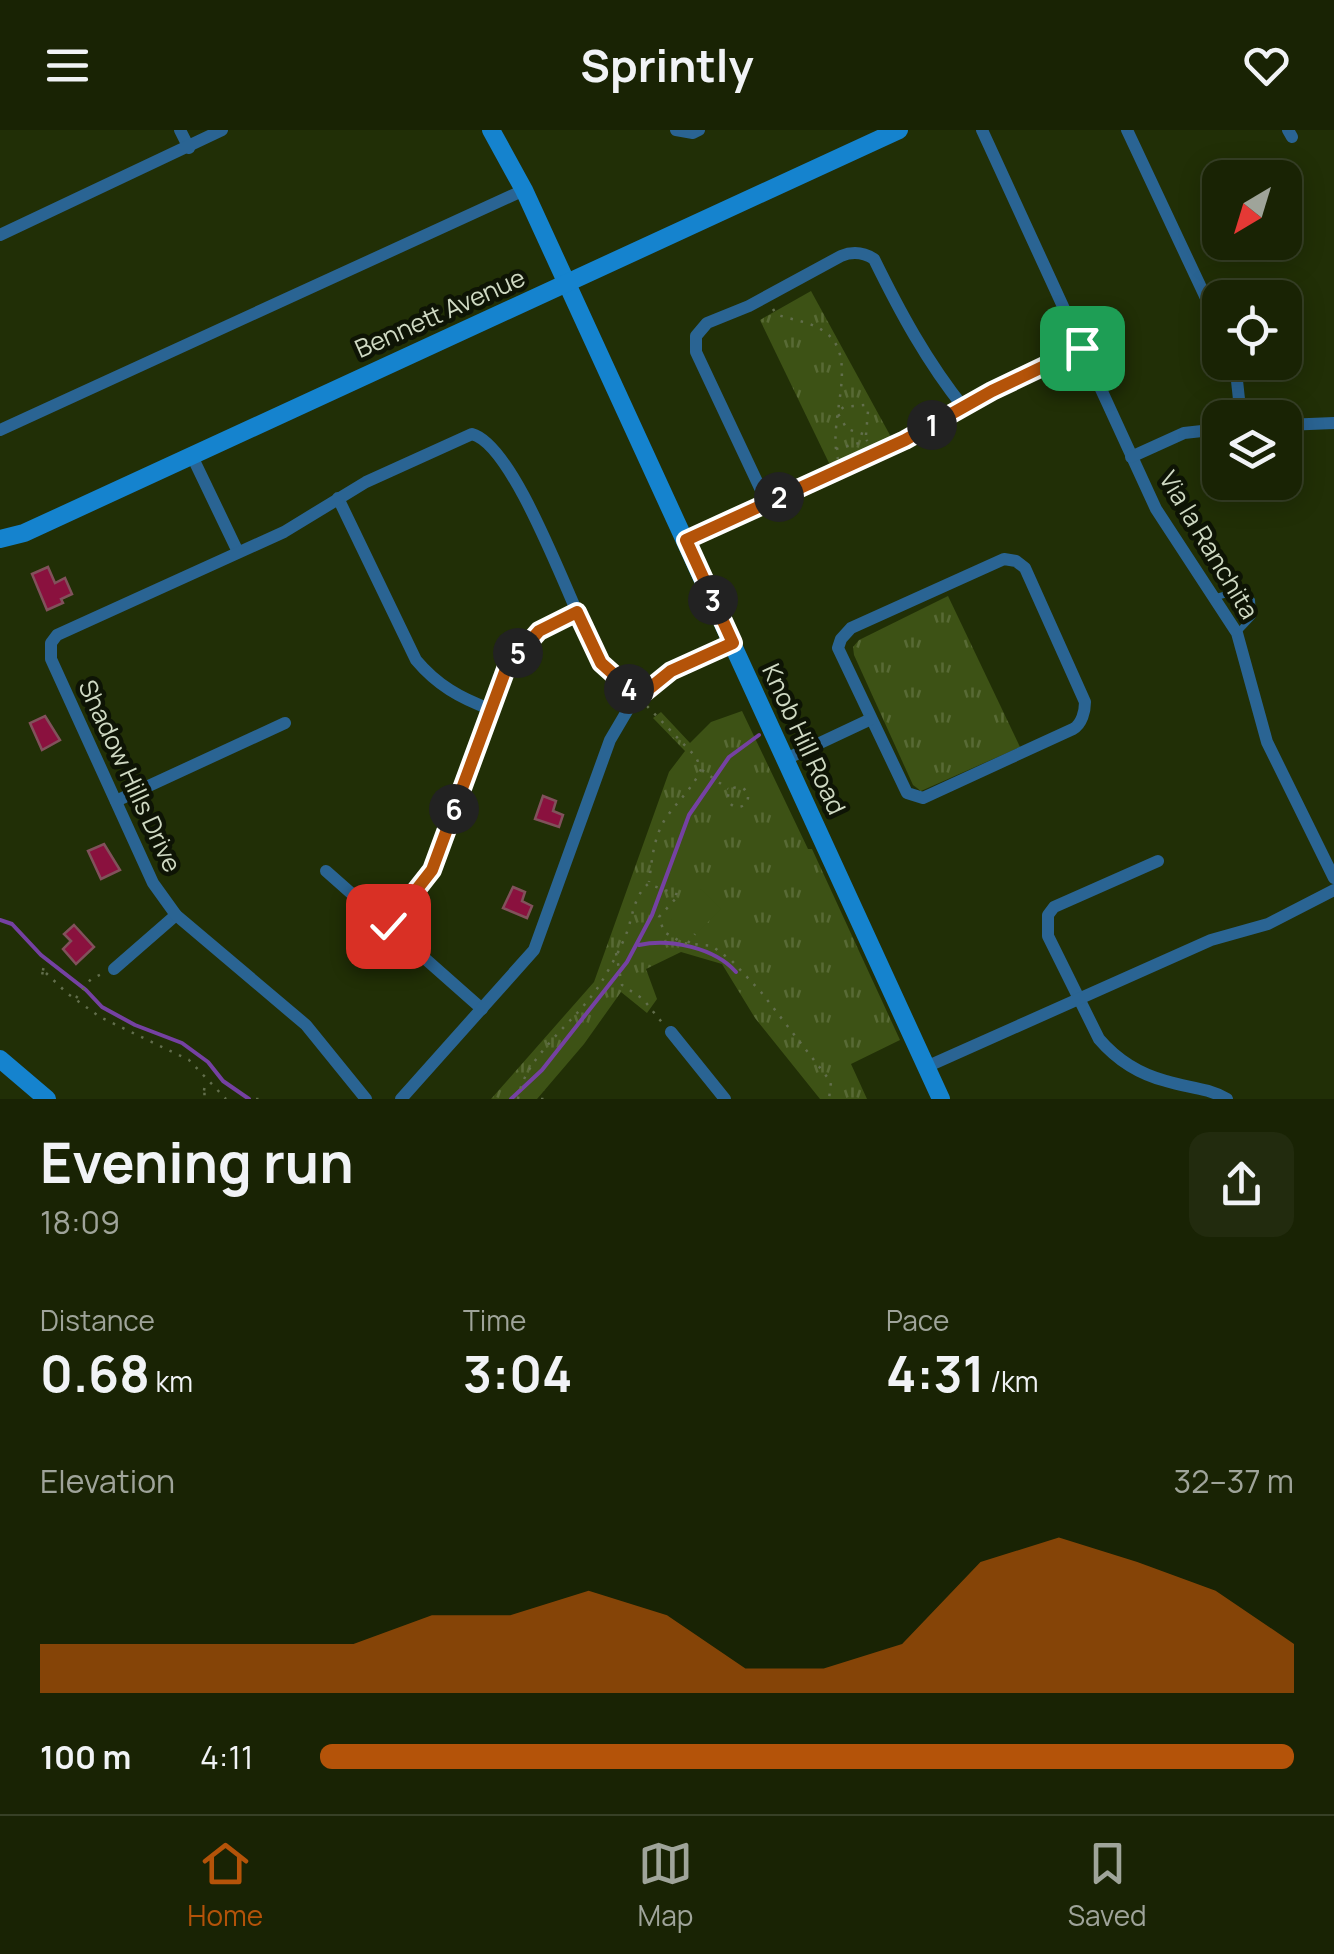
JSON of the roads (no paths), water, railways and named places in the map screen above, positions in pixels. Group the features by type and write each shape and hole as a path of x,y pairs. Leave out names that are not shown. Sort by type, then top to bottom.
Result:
{"street":[{"path":"180,130 189,148"},
{"path":"0,235 222,130"},
{"name":"Knob Hill Road","path":"491,130 524,190 941,1099"},
{"path":"676,130 699,130"},
{"name":"Bennett Avenue","path":"0,540 899,130"},
{"name":"Via la Ranchita","path":"982,130 1156,509 1237,633 1267,742 1334,878"},
{"path":"1127,130 1202,290"},
{"path":"0,430 524,190"},
{"path":"767,503 696,352 696,336 707,323 851,252 874,259 904,320 938,376 964,408"},
{"path":"686,540 905,440 1082,348"},
{"path":"1302,424 1334,423"},
{"path":"1132,457 1184,433 1202,431"},
{"path":"191,454 238,552 284,532 338,498 472,434 493,446 561,572 601,663 639,697"},
{"path":"338,498 416,660 430,677 460,698 490,709"},
{"name":"Shadow Hills Drive","path":"238,552 64,632 51,643 51,658 153,883 176,915 306,1025 366,1099"},
{"path":"1004,559 1016,560 1024,568 1084,702 1078,726 922,798 905,792 871,719 838,648 851,628 1004,559"},
{"path":"388,926 432,870 506,669 539,631 577,612"},
{"path":"401,1099 534,950 610,740 639,697 671,671 733,643"},
{"path":"786,760 871,719"},
{"path":"116,801 285,722"},
{"path":"1158,860 1054,907 1048,915 1048,936 1099,1039 1136,1071 1168,1082 1208,1088 1227,1099"},
{"path":"326,871 482,1010"},
{"path":"926,1067 1211,940 1268,924 1334,890"},
{"path":"114,969 176,915"},
{"path":"671,1032 725,1099"},
{"path":"0,1059 47,1099"}],"lane":[{"path":"1216,597 1240,591 1252,600 1252,616 1237,633"}],"waterway":[{"path":"511,1099 542,1070 627,962 652,915 689,815 729,757 759,735"},
{"path":"0,920 12,924 41,955 102,1007 182,1043 249,1099"},
{"path":"639,945 691,947 716,957 736,972"}]}
